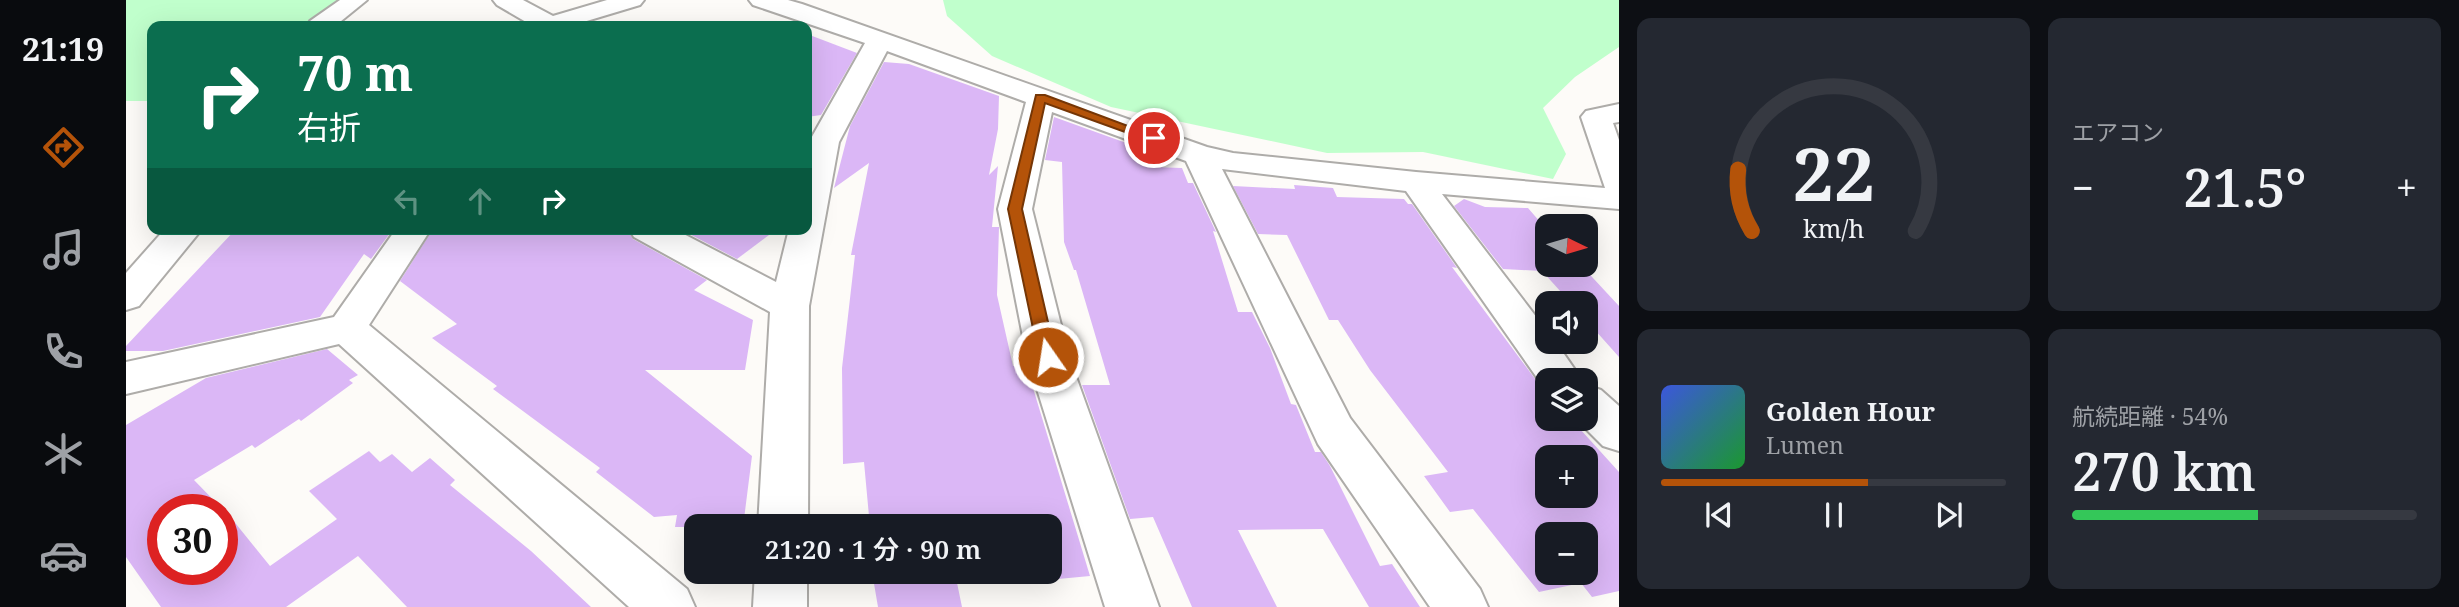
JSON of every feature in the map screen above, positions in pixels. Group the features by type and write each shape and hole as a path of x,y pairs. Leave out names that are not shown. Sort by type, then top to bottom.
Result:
{"street":[{"path":"505,0 541,21"},
{"path":"565,21 632,0"},
{"path":"761,0 794,9 1199,155 1233,162 1416,182 1619,199"},
{"path":"327,21 357,3"},
{"path":"812,174 816,138 880,40"},
{"path":"1041,97 1015,209 1048,357 1132,607"},
{"path":"1619,113 1596,117 1619,184"},
{"path":"1199,155 1334,431 1461,607"},
{"path":"1416,182 1552,368"},
{"path":"126,297 180,235"},
{"path":"126,378 347,328 410,235"},
{"path":"657,235 790,306"},
{"path":"783,514 790,306 805,235"},
{"path":"347,328 668,607"},
{"path":"1598,413 1619,433"},
{"path":"780,607 781,584"}],"green space":[{"path":"126,0 343,0 324,21 147,21 147,101 126,101"},
{"path":"943,0 1619,0 1619,47 1575,77 1543,108 1566,154 1553,179 1423,152 1327,153 1111,107 992,56 947,16"}],"building":[{"path":"812,36 857,53 821,115 812,116"},
{"path":"884,62 909,64 999,96 998,129 989,175 998,166 992,227 999,227 997,295 1013,366 1026,365 1090,576 1062,579 1062,514 869,514 864,462 843,464 842,368 855,255 851,255 869,163 834,188 850,126"},
{"path":"1054,117 1143,149 1152,167 1182,168 1188,183 1193,183 1216,232 1213,231 1238,312 1252,312 1270,348 1291,404 1296,405 1315,452 1321,452 1330,466 1380,566 1392,564 1420,607 1369,607 1323,529 1238,530 1277,607 1192,607 1153,517 1130,519 1082,385 1110,385 1076,270 1064,242 1062,162 1045,160"},
{"path":"1294,185 1333,188 1337,197 1404,199 1408,204 1412,204 1457,268 1452,267 1535,379 1535,431 1582,431 1594,445 1535,445 1535,508 1598,508 1598,449 1619,472 1619,591 1592,597 1583,585 1598,585 1598,522 1535,522 1535,585 1572,585 1539,592 1473,509 1450,512 1424,476 1448,472 1370,370 1338,320 1329,320 1287,235 1258,234 1233,186 1295,189"},
{"path":"1464,199 1485,207 1528,208 1535,216 1535,271 1503,269 1454,206"},
{"path":"230,235 389,235 371,259 364,254 320,317 163,351 126,351 126,346"},
{"path":"429,235 631,235 633,239 707,280 694,290 753,320 745,370 645,370 752,456 745,514 684,514 684,527 675,527 677,515 654,517 596,472 600,468 493,389 497,386 432,338 457,324 400,281"},
{"path":"691,235 769,235 737,259"},
{"path":"1547,277 1592,277 1619,306 1619,357 1598,333 1598,291 1560,291"},
{"path":"327,349 358,375 349,380 353,383 301,421 299,419 255,448 252,445 194,480 208,494 147,494 147,585 238,585 238,526 270,566 337,519 309,491 369,451 380,462 392,454 412,472 430,458 455,480 450,485 531,551 591,607 407,607 358,556 286,607 161,607 126,557 126,425 206,378"},
{"path":"874,584 957,584 962,607 878,607"}],"route":[{"path":"1048,357 1015,209 1041,97 1154,138"}]}
